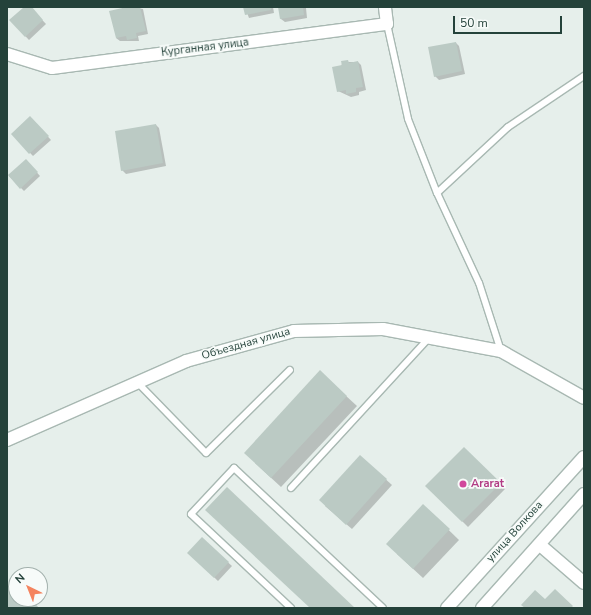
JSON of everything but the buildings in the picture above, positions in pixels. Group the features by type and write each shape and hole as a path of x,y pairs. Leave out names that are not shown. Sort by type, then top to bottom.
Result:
{"street":[{"path":"385,7 387,24"},
{"name":"Курганная улица","path":"7,54 52,68 387,24"},
{"name":"Объездная улица","path":"7,440 186,361 294,331 383,329 501,351 584,398"},
{"name":"улица Волкова","path":"447,608 584,457"},
{"path":"482,608 540,545 584,494"},
{"path":"540,545 584,583"}],"lane":[{"path":"387,24 408,119 437,193 479,283 501,351"},
{"path":"437,193 508,127 584,76"},
{"path":"291,488 429,338"},
{"path":"137,382 206,452 290,370"},
{"path":"291,608 191,514 234,468 383,608"}],"place":[{"name":"Ararat","path":"463,484"}]}
